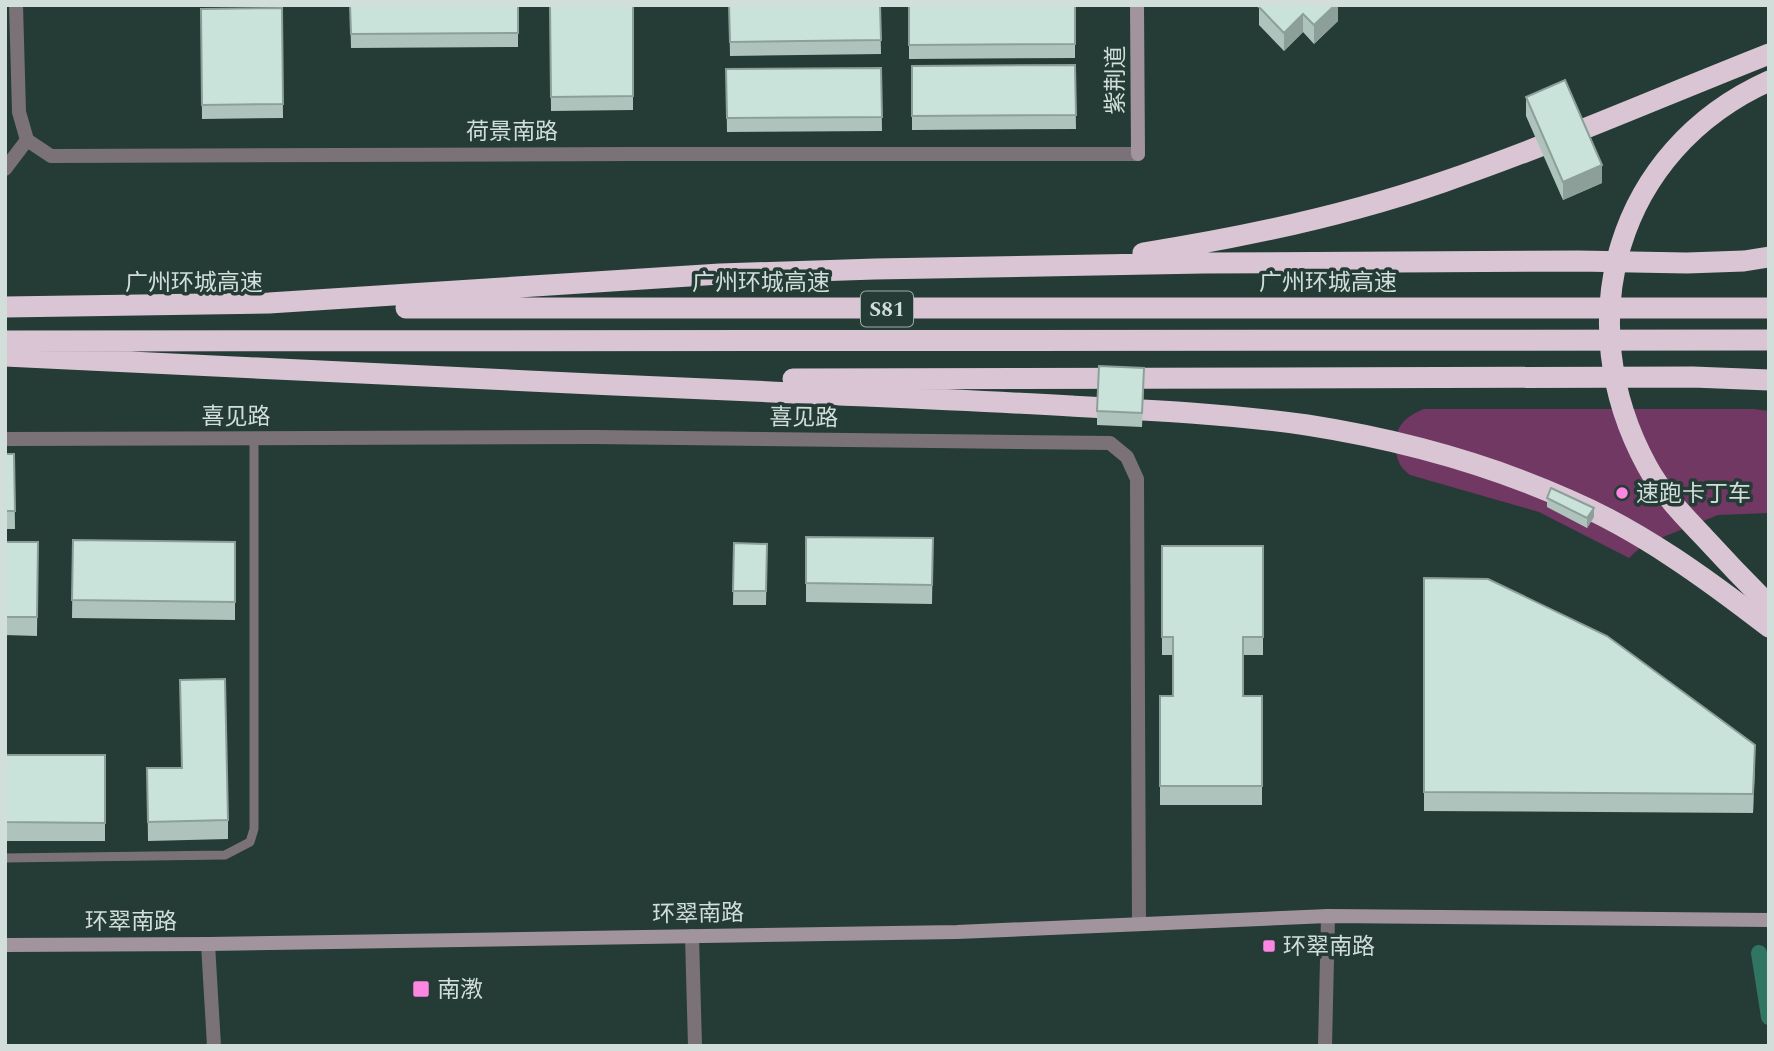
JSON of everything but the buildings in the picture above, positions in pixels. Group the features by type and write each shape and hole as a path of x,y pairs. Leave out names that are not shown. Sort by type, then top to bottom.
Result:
{"highway":[{"path":"1009,266 1093,260 1161,250 1259,233 1356,209 1444,182 1559,139 1769,54"},
{"path":"1769,81 1737,97 1709,117 1672,153 1650,184 1632,216 1619,251 1611,286 1608,322 1616,390 1632,435 1647,465 1662,490 1681,513 1769,605"},
{"path":"5,308 269,303 720,274 1110,264 1578,261 1687,263 1744,261 1769,257"},
{"name":"广州环城高速","path":"5,308 1769,308"},
{"name":"S81","path":"5,341 1769,340"},
{"path":"5,356 323,373 979,401 1273,421 1361,435 1418,448 1511,477 1574,502 1656,547 1769,627"},
{"path":"486,379 1693,377 1769,380"}],"street":[{"path":"5,169 27,140 19,112 16,5"},
{"name":"紫荆道","path":"1137,5 1138,155"},
{"name":"荷景南路","path":"27,140 51,156 1138,155"},
{"name":"喜见路","path":"5,439 594,437 1110,443 1127,457 1137,479 1139,924"},
{"path":"1325,1046 1328,916"},
{"name":"环翠南路","path":"5,945 957,932 1328,916 1769,920"},
{"path":"692,936 695,1046"},
{"path":"208,944 214,1046"}],"lane":[{"path":"5,858 225,855 250,842 254,830 254,438"}],"shaded area":[{"name":"速跑卡丁车","path":"1424,409 1769,411 1769,513 1718,515 1643,545 1629,558 1539,512 1410,475 1402,468 1398,459 1396,436 1405,420"}],"waterway":[{"path":"1759,953 1769,1017"}],"place":[{"name":"速跑卡丁车","path":"1622,493"},
{"name":"环翠南路","path":"1269,946"},
{"name":"南漖","path":"421,989"}]}
